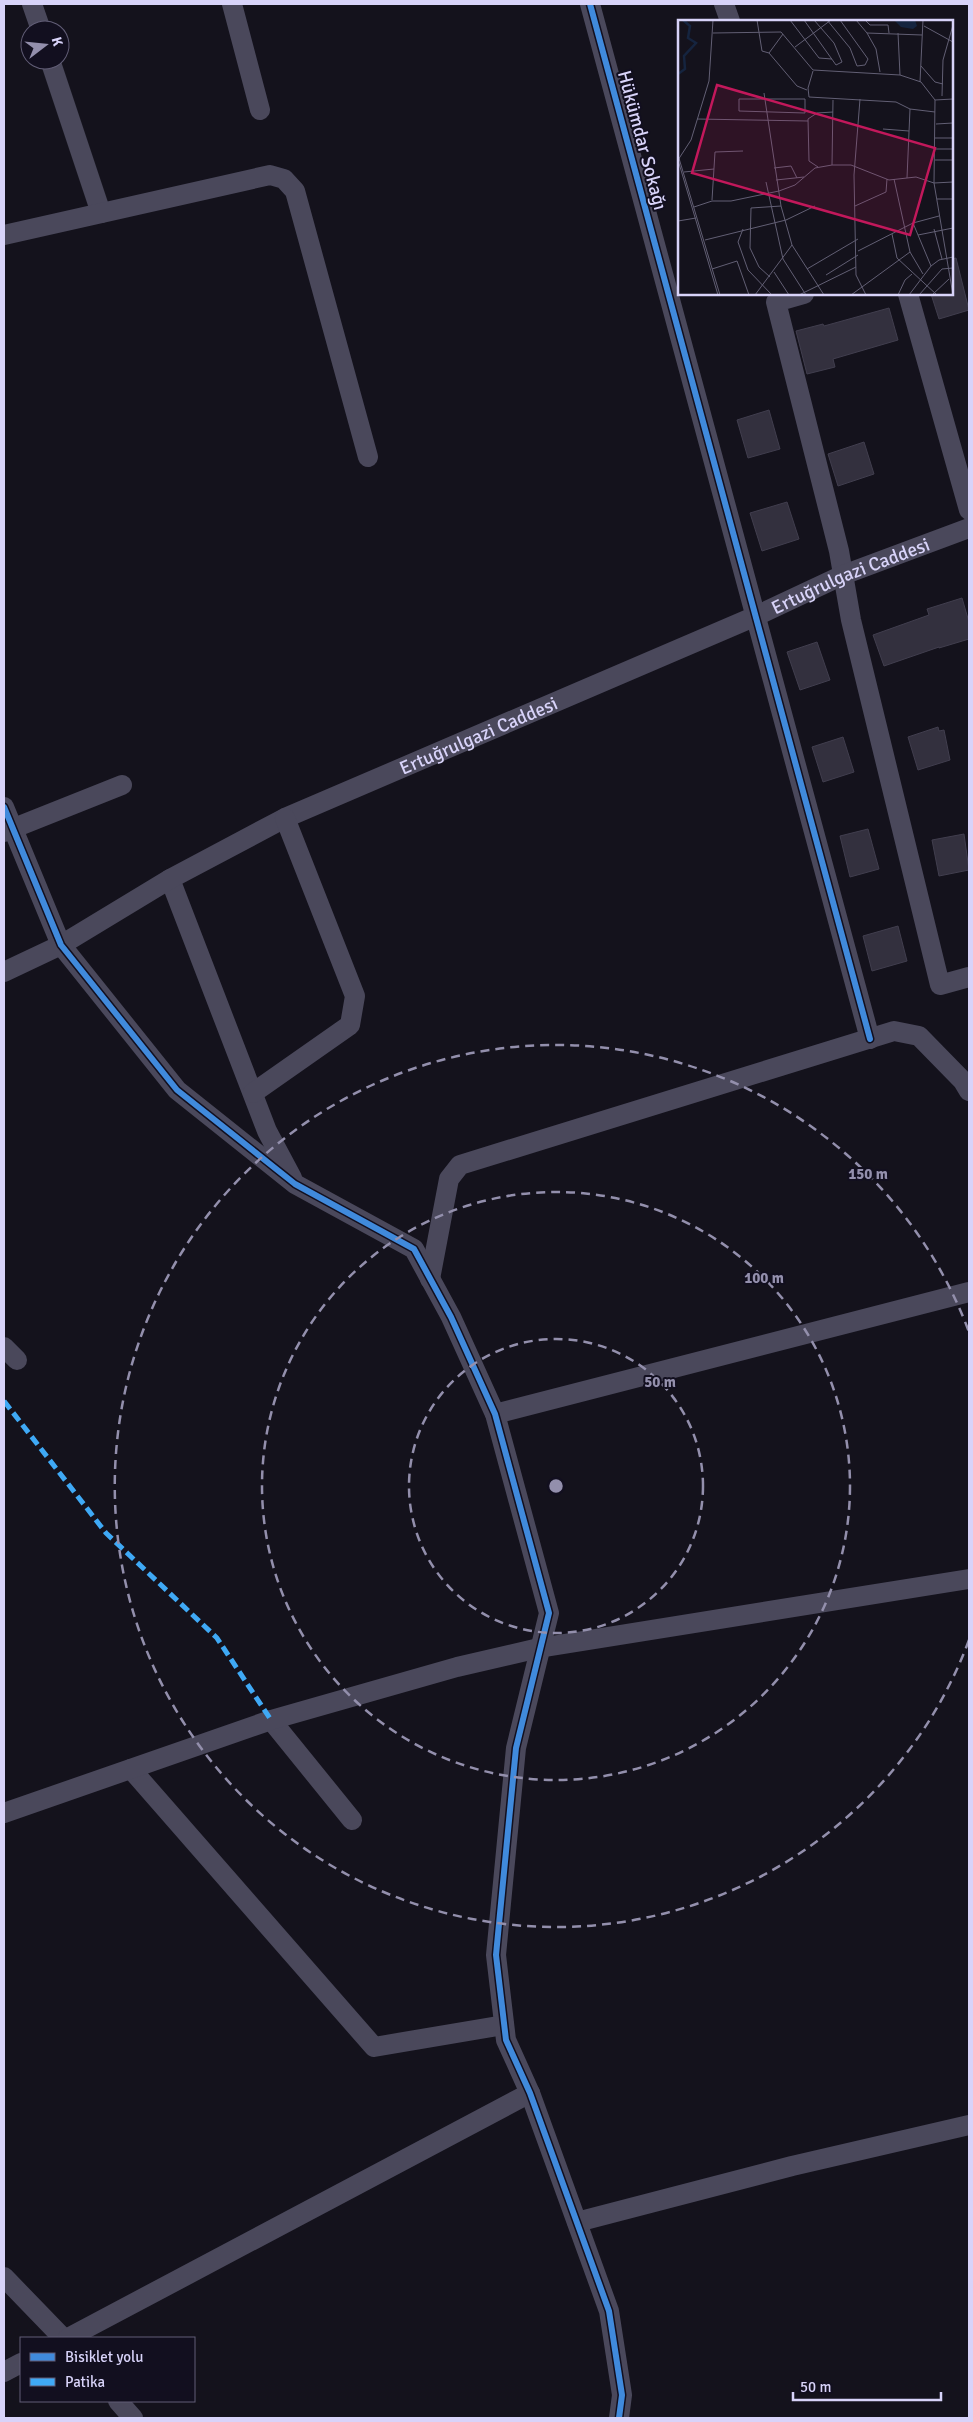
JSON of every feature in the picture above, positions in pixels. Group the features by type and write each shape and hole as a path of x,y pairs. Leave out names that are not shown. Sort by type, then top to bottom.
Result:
{"street":[{"path":"32,4 38,20"},
{"path":"232,4 260,110"},
{"name":"Hükümdar Sokağı","path":"590,4 870,1039"},
{"path":"724,4 730,20"},
{"path":"53,70 100,213"},
{"path":"4,235 270,175 277,176 291,184 368,457"},
{"path":"800,295 776,302 837,542 851,620 940,985 969,977"},
{"path":"908,295 969,510"},
{"name":"Ertuğrulgazi Caddesi","path":"4,972 61,945 170,879 285,818 756,616 843,575 969,528"},
{"path":"8,830 122,785"},
{"path":"4,807 8,830 61,945 177,1090 295,1184 414,1249 451,1317 495,1414 549,1613 516,1748 496,1955 504,2025 506,2040 530,2092 609,2311 622,2395 619,2418"},
{"path":"253,1093 350,1025 355,996 285,818"},
{"path":"170,879 268,1131 295,1184"},
{"path":"430,1278 449,1179 460,1165 894,1031 918,1036 963,1082 969,1091"},
{"path":"495,1414 969,1292"},
{"path":"4,1812 271,1720 457,1667 539,1648 969,1579"},
{"path":"271,1720 352,1820"},
{"path":"131,1769 374,2047 504,2025"},
{"path":"70,2337 530,2092"},
{"path":"577,2222 792,2166 969,2125"},
{"path":"4,2278 62,2337"},
{"path":"4,2372 20,2364"},
{"path":"119,2402 133,2418"}],"building":[{"path":"956,258 969,310 939,319 931,295 953,295 953,259"},
{"path":"889,308 898,340 833,359 835,367 807,374 796,331 823,324 824,326"},
{"path":"769,410 780,449 748,458 737,420"},
{"path":"864,442 874,474 838,486 828,454"},
{"path":"787,502 799,539 762,551 750,513"},
{"path":"962,598 969,622 969,639 884,666 873,635 929,615 927,609"},
{"path":"817,642 830,680 800,690 787,652"},
{"path":"938,727 939,731 944,730 950,760 918,770 908,737"},
{"path":"843,737 854,772 823,782 812,747"},
{"path":"868,829 879,869 850,877 840,836"},
{"path":"964,834 969,870 939,876 932,840"},
{"path":"898,926 907,961 872,971 863,936"}],"marked path":[{"path":"4,1401 106,1533 217,1638 271,1720"}],"cycle path":[{"path":"590,4 870,1039"},
{"path":"4,807 61,945 177,1090 295,1184 414,1249 451,1317 495,1414 549,1613 516,1748 496,1955 506,2040 530,2093 609,2311 622,2395 619,2418"}]}
